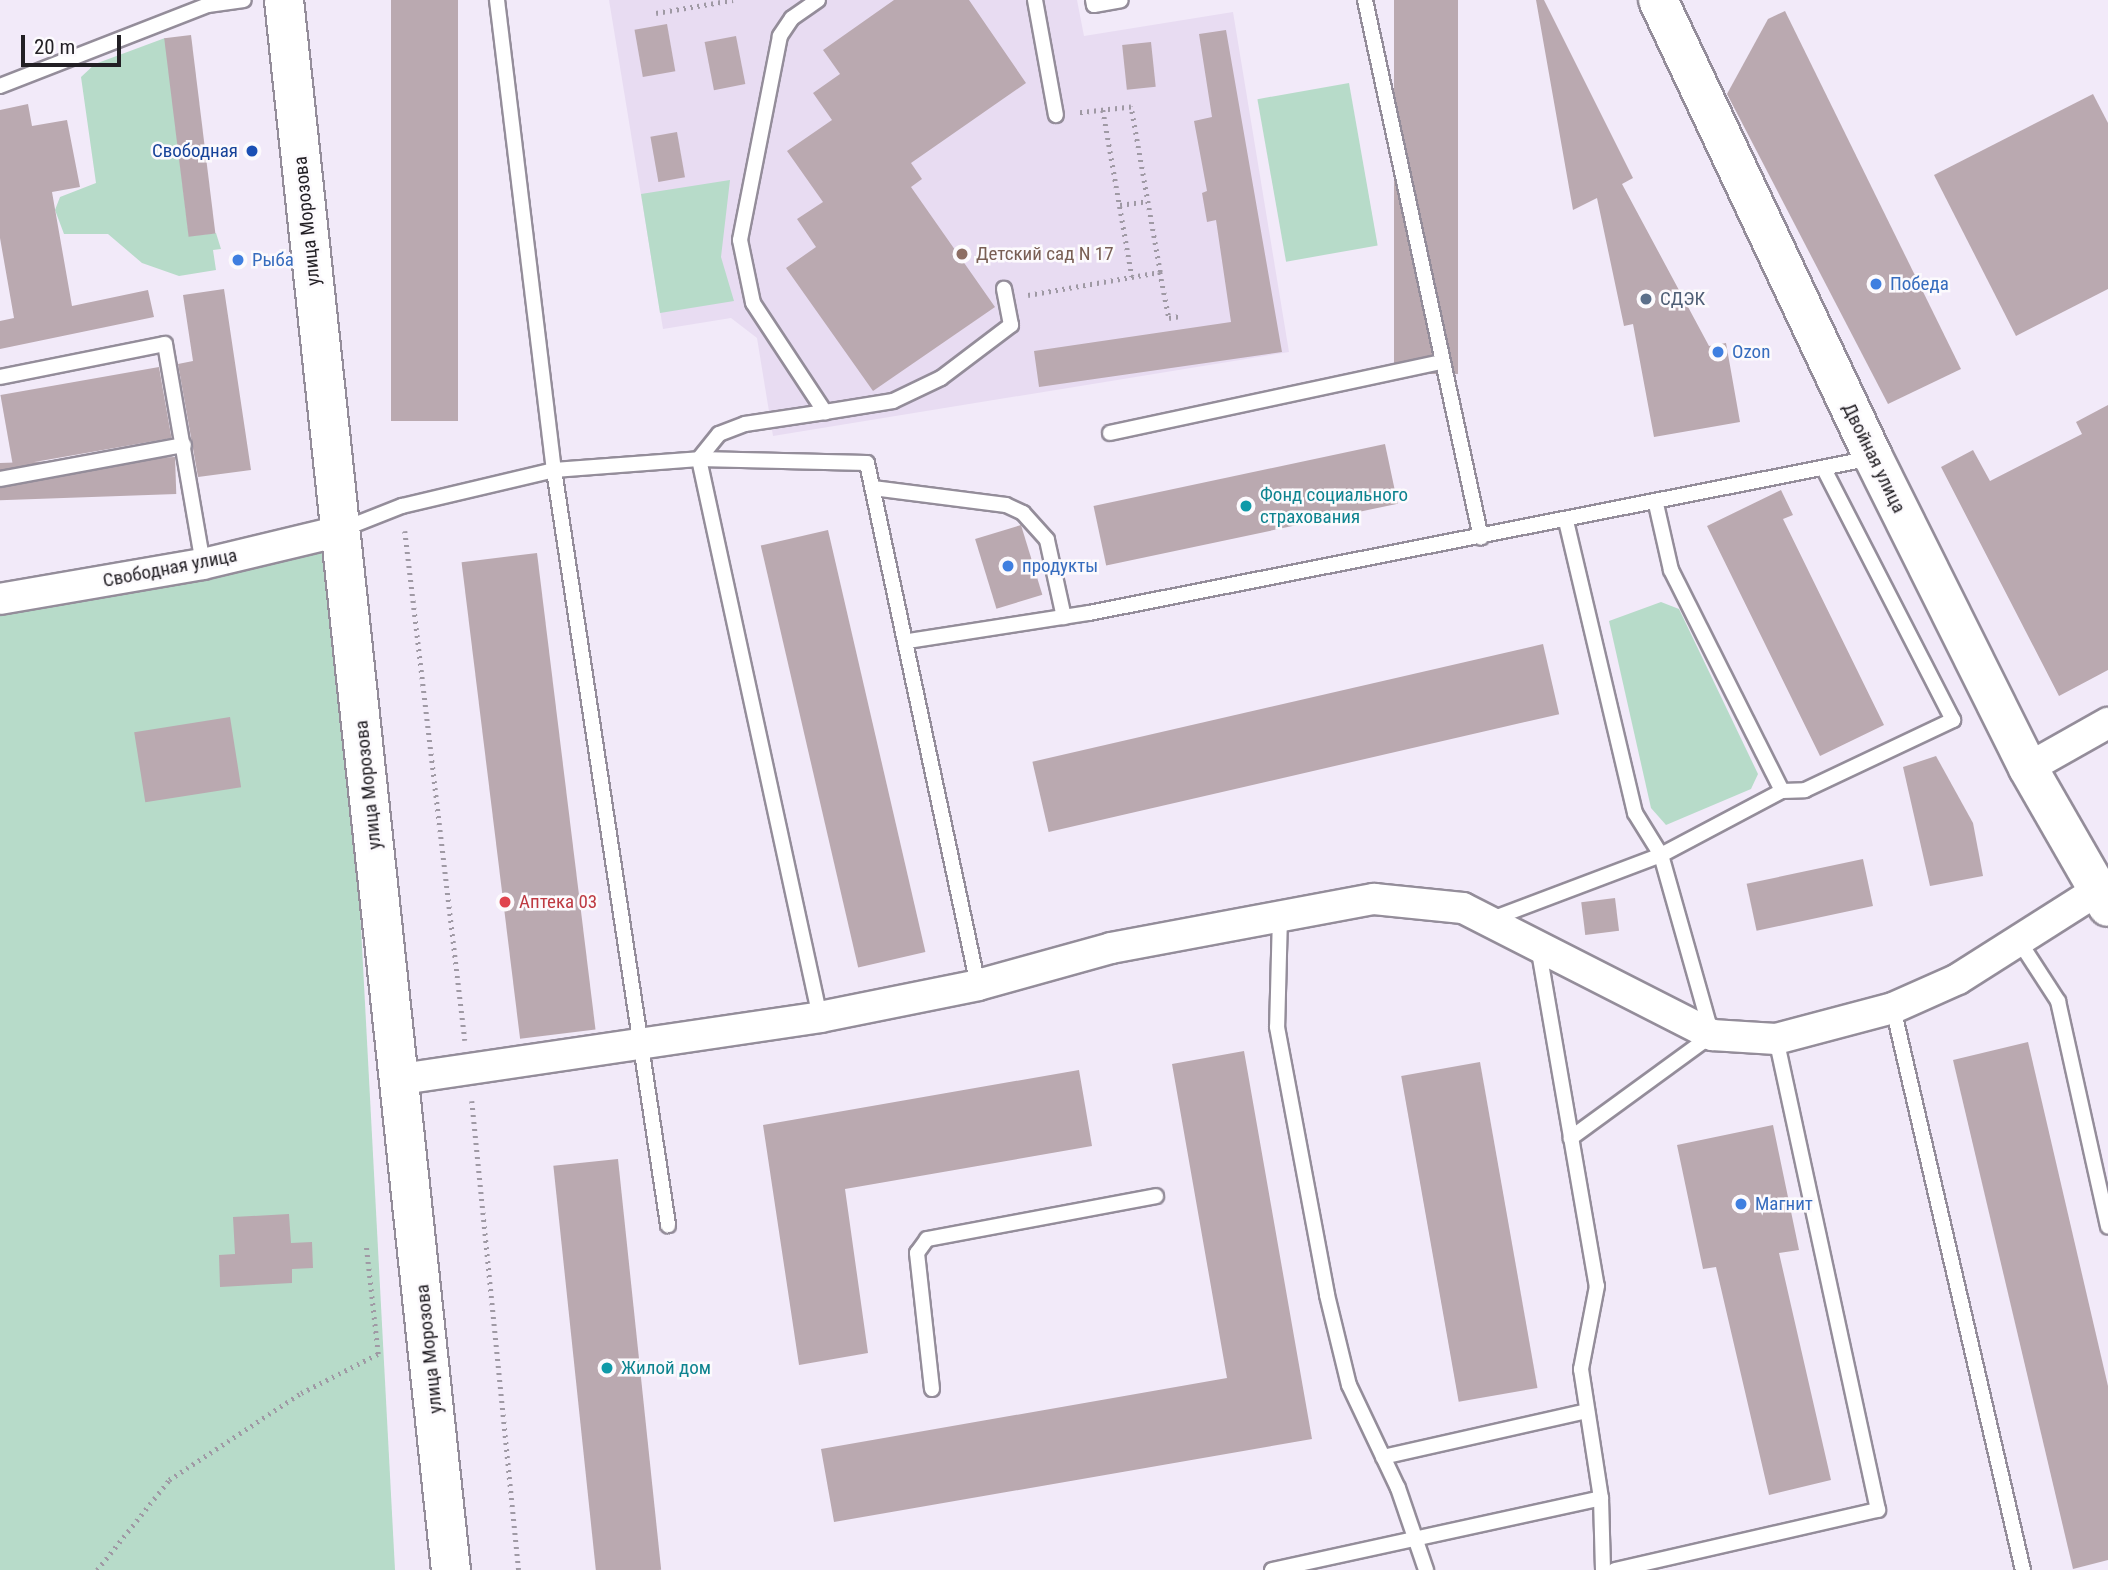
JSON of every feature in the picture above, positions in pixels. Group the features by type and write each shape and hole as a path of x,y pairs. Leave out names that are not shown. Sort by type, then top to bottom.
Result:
{"street":[{"name":"улица Морозова","path":"284,0 402,1079 451,1570"},
{"name":"Двойная улица","path":"1658,0 1873,457 2028,768 2103,899"},
{"name":"Свободная улица","path":"0,599 203,564 340,531"},
{"path":"2028,768 2108,723"},
{"path":"402,1079 820,1017 978,985 1111,948 1374,899 1463,908 1712,1035 1776,1039 1893,1008 2103,899"}],"lane":[{"path":"0,86 208,5 244,0"},
{"path":"497,0 554,470 668,1225"},
{"path":"818,0 792,18 780,36 740,240 752,303 825,412"},
{"path":"1035,0 1056,115"},
{"path":"1093,0 1121,0"},
{"path":"1365,0 1481,538"},
{"path":"699,459 719,434 745,424 893,401 941,378 1011,325 1007,294"},
{"path":"0,377 165,344 203,564"},
{"path":"1110,433 1442,362"},
{"path":"0,479 184,445"},
{"path":"908,641 1064,617 1481,538 1825,471 1873,457"},
{"path":"340,531 402,506 554,470 699,459 867,463 908,641 978,985"},
{"path":"699,459 820,1017"},
{"path":"1488,920 1661,855 1782,791 1805,790 1953,720 1825,471"},
{"path":"873,488 1006,505 1023,513 1047,540 1064,617"},
{"path":"1656,503 1671,570 1782,791"},
{"path":"1566,521 1635,813 1661,855 1712,1035 1571,1139"},
{"path":"1280,916 1277,1027 1327,1295 1349,1385 1419,1538 1426,1570"},
{"path":"2019,941 2057,1001 2108,1227"},
{"path":"1538,946 1597,1286 1581,1369 1601,1498 1603,1570"},
{"path":"1893,1008 2024,1570"},
{"path":"1615,1570 1878,1510 1776,1039"},
{"path":"932,1389 917,1253 927,1239 1156,1196"},
{"path":"1383,1457 1587,1411"},
{"path":"1272,1570 1601,1498"}],"path":[{"path":"656,13 733,0"},
{"path":"1056,115 1131,107 1169,318 1180,316"},
{"path":"1103,110 1132,276"},
{"path":"1120,205 1147,201"},
{"path":"1007,294 1160,272"},
{"path":"97,1570 169,1480 301,1393 379,1354 366,1245"}],"shaded area":[{"name":"Детский сад N 17","path":"609,0 1077,0 1084,36 1233,12 1289,352 773,436 757,338 731,318 663,329"}],"green space":[{"path":"165,38 189,236 216,233 221,249 213,250 216,270 179,276 142,263 108,234 64,234 55,210 60,197 96,183 81,77 95,64"},
{"path":"1349,83 1378,245 1286,262 1257,99"},
{"path":"730,180 721,257 734,301 660,313 641,194"},
{"path":"340,531 395,1570 0,1570 0,594"},
{"path":"1661,602 1679,609 1758,774 1751,789 1666,825 1651,808 1609,621"}],"building":[{"path":"391,0 458,0 458,421 391,421"},
{"path":"894,0 969,0 1026,83 911,163 922,179 911,187 995,307 873,391 786,268 816,247 797,219 823,202 787,151 832,120 813,93 840,74 823,50"},
{"path":"1394,0 1458,0 1458,374 1394,374"},
{"path":"1536,0 1544,0 1633,178 1622,184 1709,346 1726,343 1740,422 1654,437 1633,324 1624,326 1597,198 1573,210"},
{"path":"1785,11 1961,369 1888,404 1727,94 1768,19"},
{"path":"667,24 675,71 643,77 635,30"},
{"path":"1226,30 1282,352 1039,387 1034,351 1231,322 1216,220 1207,222 1202,193 1207,191 1194,121 1212,117 1199,34"},
{"path":"191,35 215,234 189,237 164,38"},
{"path":"736,36 745,84 714,90 705,42"},
{"path":"1151,42 1156,87 1127,90 1122,45"},
{"path":"2093,94 2108,123 2108,289 2016,336 1934,175"},
{"path":"28,104 32,126 67,120 80,187 52,192 72,306 148,290 154,317 0,349 0,321 14,318 0,238 0,110"},
{"path":"677,132 685,177 658,182 650,137"},
{"path":"224,289 251,470 198,477 178,364 193,361 183,295"},
{"path":"159,367 172,438 13,466 0,395"},
{"path":"2108,405 2108,670 2059,696 1941,467 1973,450 1990,481 2082,434 2076,422"},
{"name":"Фонд социального страхования","path":"1385,444 1398,504 1106,566 1094,506"},
{"path":"175,457 176,494 0,500 0,463"},
{"path":"1781,490 1793,515 1783,519 1884,725 1820,756 1707,526"},
{"name":"продукты","path":"1021,525 1042,595 996,609 975,539"},
{"path":"828,530 925,952 858,967 761,546"},
{"path":"537,553 595,1029 520,1039 462,562"},
{"path":"1543,644 1559,714 1049,832 1032,762"},
{"path":"230,717 241,787 145,802 134,732"},
{"path":"1936,756 1973,823 1983,876 1930,886 1903,767"},
{"path":"1863,859 1873,906 1757,931 1747,884"},
{"path":"1615,898 1619,931 1585,935 1581,902"},
{"path":"2028,1042 2108,1386 2108,1560 2073,1569 1953,1060"},
{"path":"1244,1051 1312,1439 834,1522 821,1449 1227,1378 1172,1064"},
{"path":"1480,1062 1537,1388 1459,1402 1401,1076"},
{"path":"1079,1070 1092,1146 845,1189 868,1353 799,1365 763,1125"},
{"path":"1773,1125 1799,1250 1779,1253 1831,1480 1769,1495 1716,1267 1703,1269 1677,1145"},
{"name":"Жилой дом","path":"618,1159 661,1570 596,1570 553,1166"},
{"path":"289,1214 291,1243 312,1242 313,1268 292,1269 292,1283 220,1287 219,1255 235,1254 233,1217"}],"place":[{"name":"Свободная","path":"252,151"},
{"name":"Детский сад N 17","path":"962,254"},
{"name":"Рыба","path":"238,260"},
{"name":"Победа","path":"1876,284"},
{"name":"СДЭК","path":"1646,299"},
{"name":"Ozon","path":"1718,352"},
{"name":"Фонд социального страхования","path":"1246,506"},
{"name":"продукты","path":"1008,566"},
{"name":"Аптека 03","path":"505,902"},
{"name":"Магнит","path":"1741,1204"},
{"name":"Жилой дом","path":"607,1368"}]}
